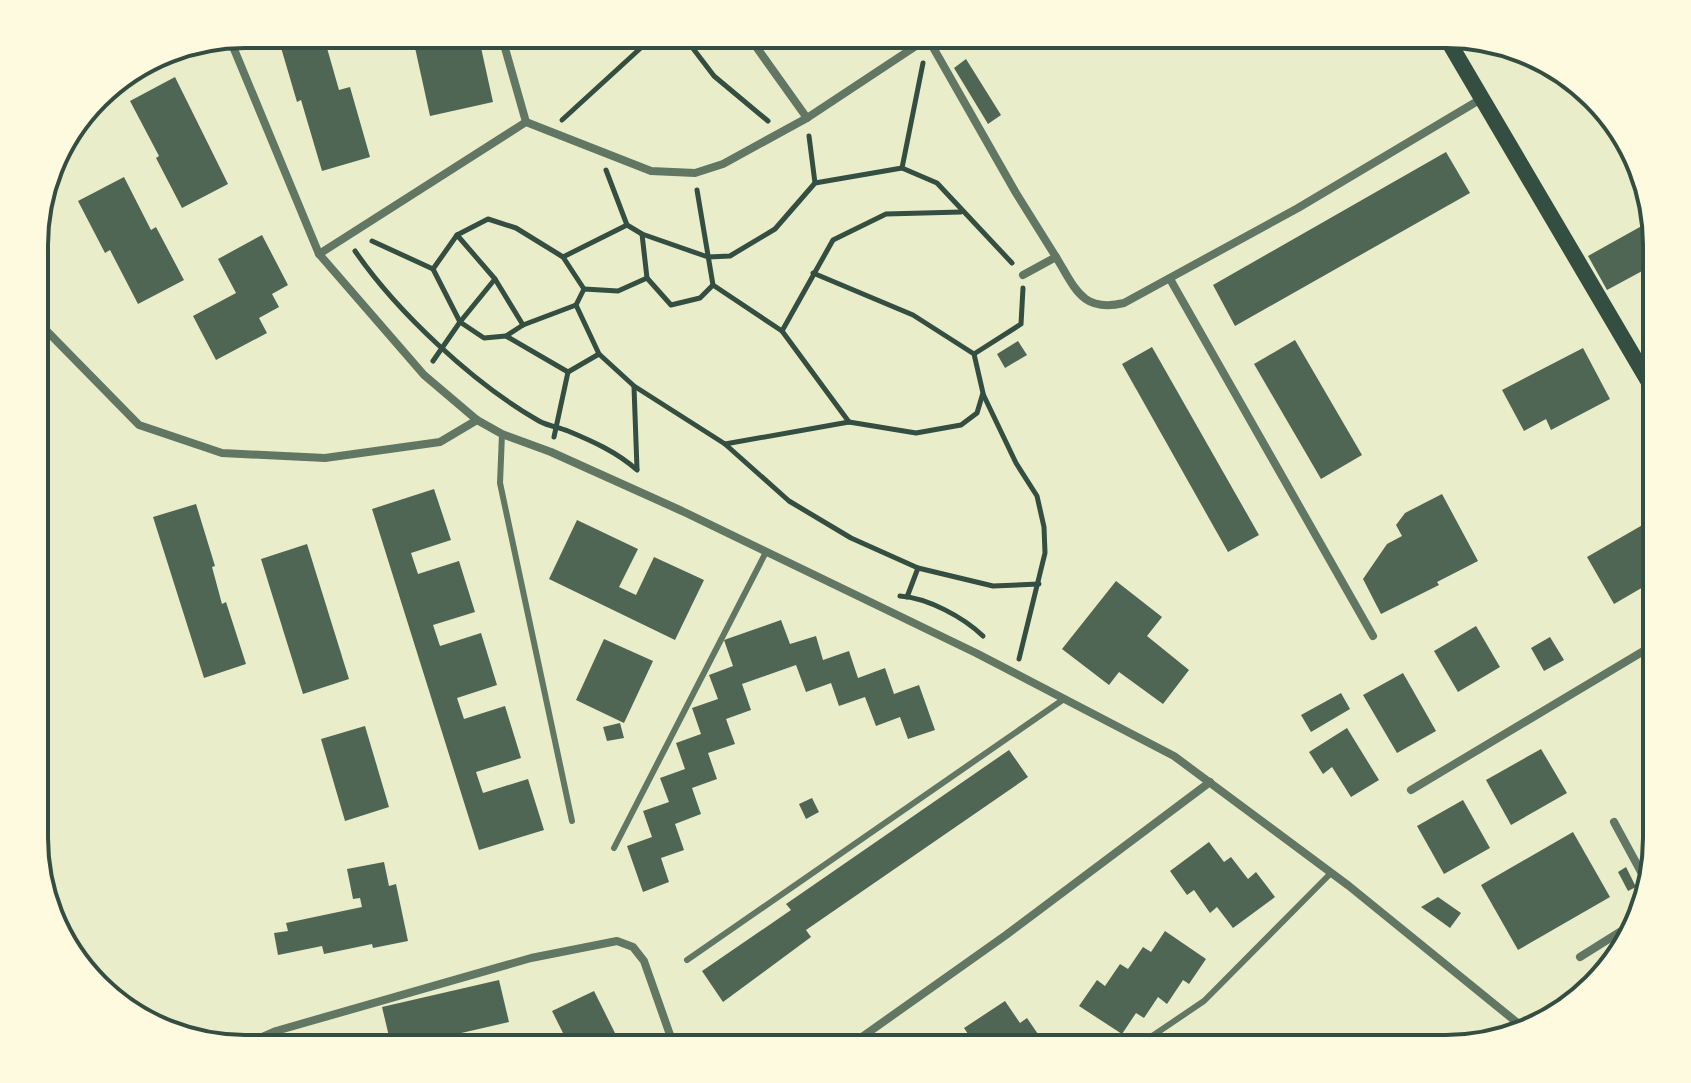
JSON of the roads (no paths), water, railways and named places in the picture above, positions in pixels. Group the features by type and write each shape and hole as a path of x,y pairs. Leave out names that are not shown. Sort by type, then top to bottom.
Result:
{"main road":[{"path":"1452,49 1643,374"}],"street":[{"path":"234,48 319,254 424,375 477,420 766,552 1016,674 1174,756 1331,873 1516,1022"},
{"path":"505,48 526,122"},
{"path":"757,48 807,118"},
{"path":"526,122 651,171 695,173 723,164 807,118 909,48"},
{"path":"933,48 1078,293 1093,305 1124,303 1170,279 1298,208 1481,99"},
{"path":"319,254 526,122"},
{"path":"1023,275 1056,257"},
{"path":"1170,279 1373,636"},
{"path":"48,332 139,425 222,453 325,458 440,442 477,420"},
{"path":"1640,369 1643,362"},
{"path":"1411,790 1643,651"},
{"path":"865,1035 1006,935 1210,782"},
{"path":"1614,822 1640,870"},
{"path":"1580,957 1618,933"},
{"path":"267,1035 531,958 617,941 633,947 644,961 670,1035"}],"lane":[{"path":"502,434 500,483 572,821"},
{"path":"614,848 766,552"},
{"path":"687,960 1064,699"},
{"path":"1154,1035 1204,1001 1331,873"}]}
